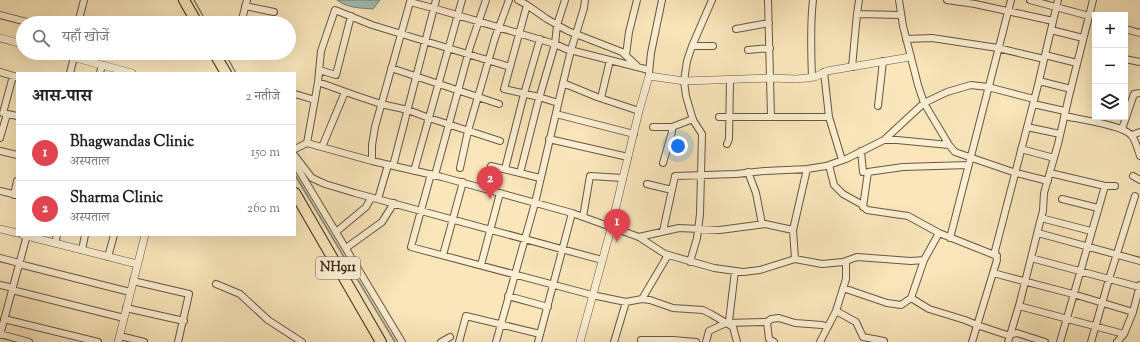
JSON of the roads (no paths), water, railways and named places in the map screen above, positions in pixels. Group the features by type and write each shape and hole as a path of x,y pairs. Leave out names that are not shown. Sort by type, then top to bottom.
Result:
{"highway":[{"path":"184,0 193,16"},
{"path":"218,60 225,72"},
{"name":"NH911","path":"296,195 381,342"}],"street":[{"path":"80,16 84,0"},
{"path":"378,199 391,165 408,110 436,0"},
{"path":"414,171 462,0"},
{"path":"486,0 468,54 450,125 433,175 412,247 592,295 626,302 642,299 650,300 673,308 703,310 733,327 737,342"},
{"path":"460,168 468,131 499,27 509,0"},
{"path":"518,0 527,4 557,25 622,52 638,67"},
{"path":"520,173 539,97 555,44 557,25 565,0"},
{"path":"496,342 535,203 549,139 585,0"},
{"path":"626,55 637,0"},
{"path":"580,342 611,227 649,73 662,0"},
{"path":"690,262 697,238 700,214 702,134 693,119 686,96 684,80 687,61 692,46 712,0"},
{"path":"768,0 771,117"},
{"path":"812,77 811,54 813,0"},
{"path":"852,67 859,0"},
{"path":"899,0 910,57 924,103 949,145 955,152 1048,181"},
{"path":"947,0 1008,10 1053,22"},
{"path":"950,238 1011,0"},
{"path":"1030,0 1092,19"},
{"path":"972,342 997,260 996,251 1058,0"},
{"path":"1008,342 1038,233 1043,211 1044,193 1093,0"},
{"path":"372,161 372,145 375,127 410,1 540,39 571,50 638,67 649,73 684,80 771,78 797,79 812,77 824,72 910,57"},
{"path":"243,16 246,3 274,12"},
{"path":"527,4 504,89 558,103"},
{"path":"307,143 318,82 321,51 335,10 372,25 510,67"},
{"path":"857,14 901,15"},
{"path":"0,15 16,19"},
{"path":"319,70 336,75 351,16"},
{"path":"736,29 769,23"},
{"path":"1051,30 1083,38"},
{"path":"1128,30 1140,33"},
{"path":"0,38 16,42"},
{"path":"906,39 932,38 998,48 1077,63"},
{"path":"505,169 540,39"},
{"path":"692,46 713,46"},
{"path":"748,50 770,48"},
{"path":"1128,59 1140,62"},
{"path":"70,72 71,60"},
{"path":"85,60 128,72"},
{"path":"601,98 610,60"},
{"path":"878,106 883,61"},
{"path":"100,72 102,65"},
{"path":"391,68 499,104"},
{"path":"0,72 15,76 3,113 0,138"},
{"path":"824,72 829,118 842,160"},
{"path":"727,144 730,138 730,80"},
{"path":"1039,81 1071,89"},
{"path":"318,82 381,104 408,110 500,141"},
{"path":"563,83 639,111"},
{"path":"663,231 675,176 807,169 829,165 884,140 924,103 947,92 971,85 988,87 1034,101 1065,113 1092,119"},
{"path":"322,148 345,92"},
{"path":"296,94 315,100"},
{"path":"1122,129 1134,94 1140,94"},
{"path":"3,113 16,116"},
{"path":"556,114 634,134"},
{"path":"718,117 829,118"},
{"path":"653,128 672,128 693,119"},
{"path":"1098,120 1122,129 1132,135 1140,156"},
{"path":"1027,127 1060,134"},
{"path":"663,163 672,128"},
{"path":"1132,135 1140,132"},
{"path":"549,139 628,157"},
{"path":"884,140 949,145"},
{"path":"296,148 307,143 372,161 463,182 572,213 639,237 665,254 714,268 743,272 760,270 795,259 822,264 846,261 857,257 911,261 924,260"},
{"path":"1022,149 1054,158"},
{"path":"0,151 16,155"},
{"path":"861,151 863,172"},
{"path":"296,157 312,178 325,184 371,198 602,260"},
{"path":"829,165 834,185 843,194 861,204 867,210 908,216 950,238 997,256"},
{"path":"863,207 868,172 903,167 968,165"},
{"path":"296,166 402,342"},
{"path":"492,166 540,178"},
{"path":"795,259 793,230 807,169"},
{"path":"748,172 756,193 762,224"},
{"path":"1050,173 1105,186 1115,186"},
{"path":"583,217 590,176 623,178"},
{"path":"1134,176 1140,180"},
{"path":"443,255 463,182"},
{"path":"647,184 672,190"},
{"path":"1060,342 1105,186"},
{"path":"0,191 15,195"},
{"path":"481,265 500,193"},
{"path":"1091,342 1135,196"},
{"path":"336,232 366,207 371,198"},
{"path":"1062,200 1098,208"},
{"path":"346,248 382,222 394,203"},
{"path":"538,342 572,213"},
{"path":"1041,218 1092,231"},
{"path":"639,237 678,228 720,230 762,224 793,230"},
{"path":"0,229 16,234"},
{"path":"843,288 887,303 901,305 911,298 924,260 939,233"},
{"path":"1038,233 1140,262"},
{"path":"26,236 12,289 3,312 4,319 0,335 29,342"},
{"path":"30,236 137,264"},
{"path":"55,243 57,236"},
{"path":"82,250 85,236"},
{"path":"108,257 114,236"},
{"path":"144,342 119,339 145,236"},
{"path":"642,299 668,255"},
{"path":"0,258 130,292"},
{"path":"1031,258 1140,286 1133,312 1124,334 1117,342"},
{"path":"820,342 836,311 846,279 846,261"},
{"path":"726,323 729,321 735,271"},
{"path":"993,273 1074,294 1133,312"},
{"path":"133,280 189,294 178,342"},
{"path":"216,284 240,294 268,320 302,342"},
{"path":"0,285 124,318"},
{"path":"508,296 548,306"},
{"path":"911,298 929,309 1007,335 1017,333 1045,342"},
{"path":"614,342 626,302"},
{"path":"1019,306 1124,334"},
{"path":"126,308 184,321"},
{"path":"836,311 856,322 864,337 884,342"},
{"path":"459,342 466,316 540,334"},
{"path":"706,342 709,331 726,323 767,322 771,319 779,318 795,323 822,325 828,327"},
{"path":"4,319 98,342"},
{"path":"767,322 769,339 774,342"},
{"path":"441,342 450,337"},
{"path":"641,340 696,342"}],"water":[{"path":"337,0 380,0 373,9 349,6"}],"waterway":[{"path":"194,0 203,16"},
{"path":"229,60 235,72"},
{"path":"296,177 395,342"}],"place":[{"name":"Sharma Clinic","path":"490,199"},
{"name":"Bhagwandas Clinic","path":"617,242"}]}
